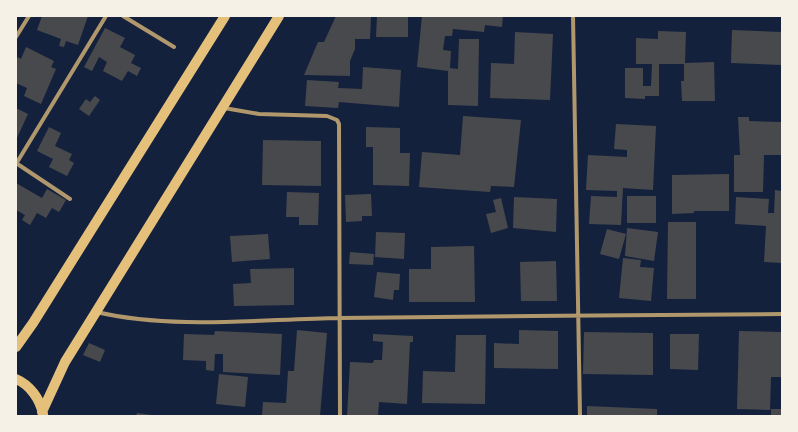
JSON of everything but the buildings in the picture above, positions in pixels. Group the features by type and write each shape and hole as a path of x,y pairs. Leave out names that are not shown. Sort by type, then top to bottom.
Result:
{"main road":[{"path":"16,347 33,323 225,16"},
{"path":"42,414 66,362 279,16"},
{"path":"16,379 29,388 38,399 42,414"}],"street":[{"path":"16,37 29,16"},
{"path":"70,199 16,164 106,16"},
{"path":"123,16 174,48"},
{"path":"573,16 580,416"},
{"path":"222,107 259,114 327,116 337,120 339,124 340,416"},
{"path":"96,312 133,320 169,322 340,318 782,314"}]}
